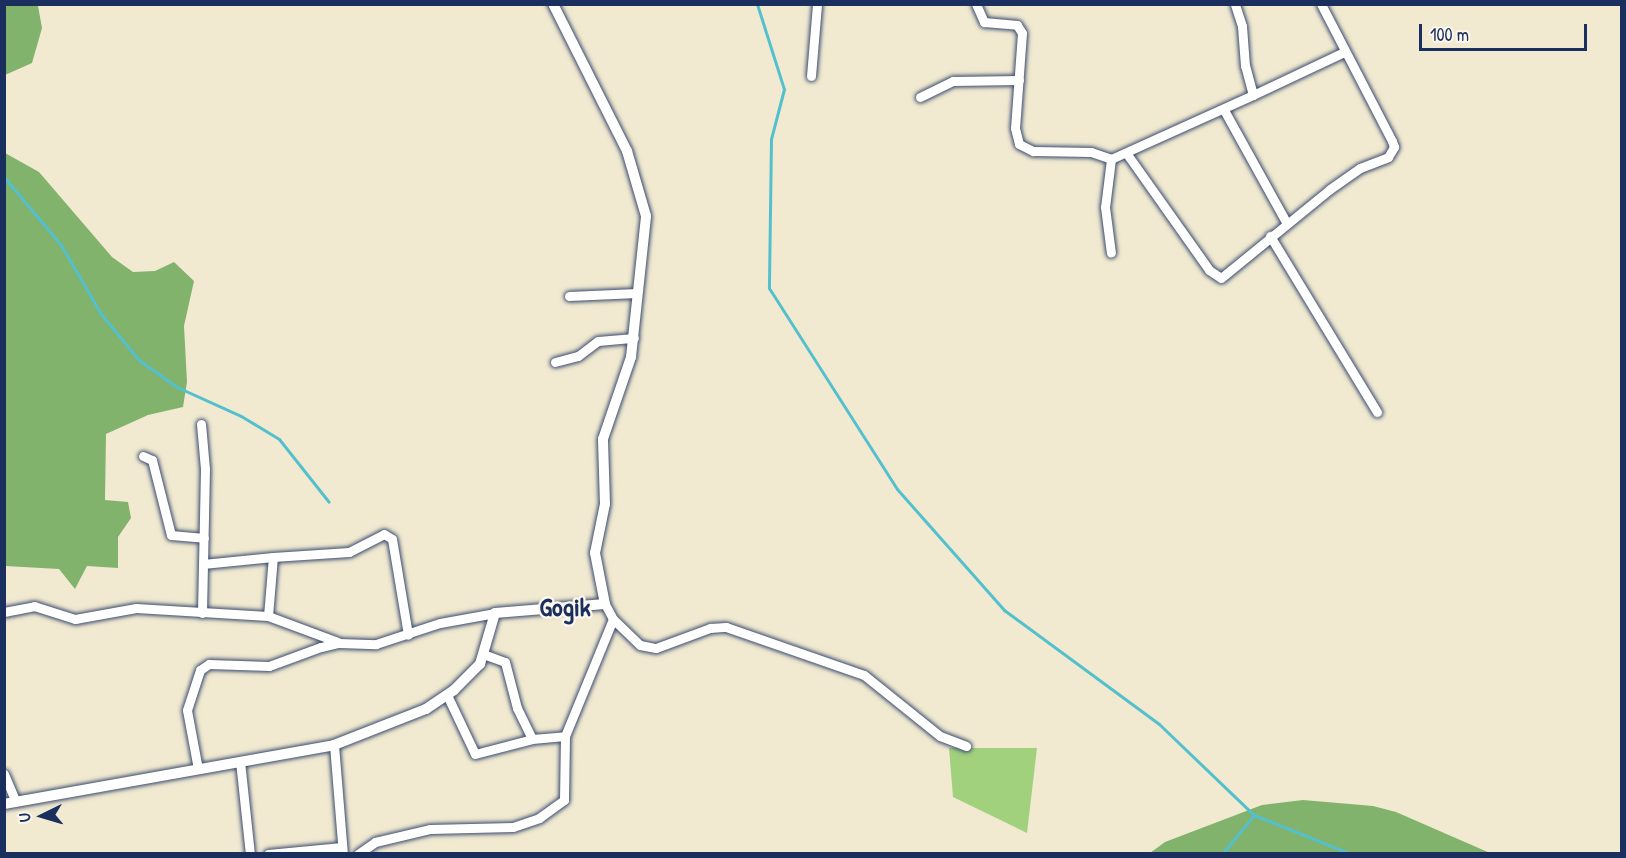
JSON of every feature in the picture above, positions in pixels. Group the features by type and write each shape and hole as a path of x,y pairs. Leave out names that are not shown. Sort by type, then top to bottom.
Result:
{"street":[{"path":"554,4 627,151 646,216 634,338 624,381 603,439 605,504 594,553 605,604 613,619 631,640 650,648 663,646 710,628 726,627 864,675 940,736 966,746"},
{"path":"811,76 817,4"},
{"path":"976,4 984,22 1011,24 1020,29 1015,128 1019,144 1033,151 1091,152 1110,159 1127,154 1344,52"},
{"path":"1235,4 1242,26 1245,66 1253,95"},
{"path":"1127,154 1215,277 1228,274 1286,222 1360,168 1392,153 1392,141 1321,4"},
{"path":"920,97 953,81 1019,80"},
{"path":"1224,110 1286,222"},
{"path":"1110,159 1105,207 1111,254"},
{"path":"1270,236 1377,412"},
{"path":"569,296 637,293"},
{"path":"555,362 578,357 598,342 634,338"},
{"path":"201,424 204,538 202,613"},
{"path":"143,456 152,460 171,536 204,538"},
{"path":"203,564 348,552 384,534 389,535 408,635"},
{"path":"268,616 273,557"},
{"path":"4,612 34,606 75,619 136,608 268,616 339,643 376,644 440,624 495,613 605,604"},
{"path":"4,774 10,802 334,745 387,726 447,696 472,674 483,654 495,613"},
{"path":"358,854 375,842 430,829 513,827 539,818 564,800 567,791 565,736 613,619"},
{"path":"198,769 187,710 200,670 209,664 269,666 339,643"},
{"path":"483,654 505,662 517,708 532,739"},
{"path":"447,696 474,754 532,739 565,736"},
{"path":"268,854 343,850 334,745"},
{"path":"240,761 250,854"}],"green space":[{"path":"4,5 38,6 42,28 32,63 5,75"},
{"path":"5,153 39,172 112,257 133,272 155,271 174,262 194,281 184,326 187,382 183,407 148,415 106,434 105,500 128,502 131,518 118,537 118,568 87,566 75,589 59,569 5,566"},
{"path":"949,748 1037,748 1027,833 953,797"},
{"path":"1303,800 1373,806 1396,812 1490,853 1150,853 1165,842 1262,805"}],"waterway":[{"path":"757,4 784,89 771,139 769,288 897,489 1004,610 1159,724 1254,815 1351,854"},
{"path":"4,177 61,245 101,314 139,360 177,387 241,416 279,439 329,502"},
{"path":"1222,854 1254,815"}],"district":[{"name":"Gogik","path":"565,607"}]}
